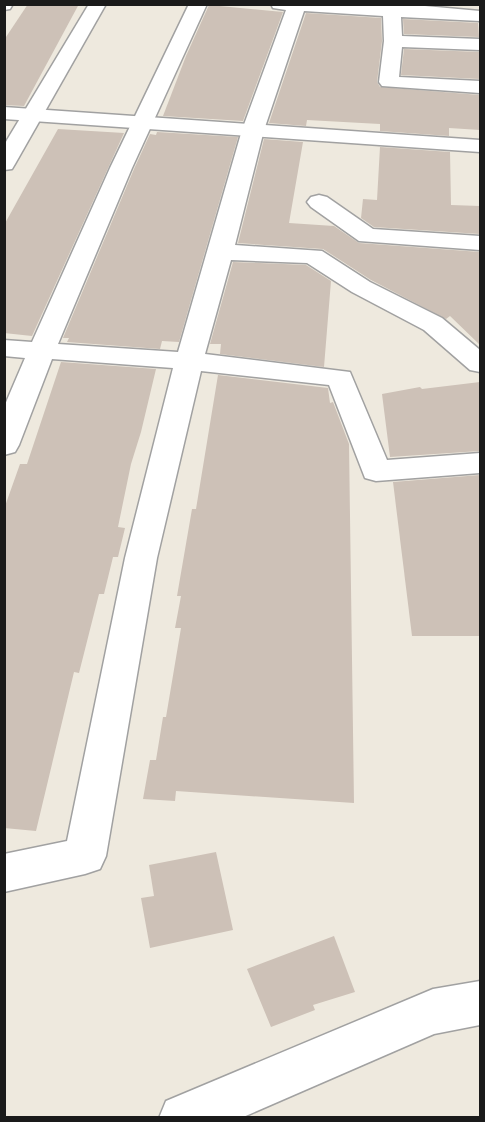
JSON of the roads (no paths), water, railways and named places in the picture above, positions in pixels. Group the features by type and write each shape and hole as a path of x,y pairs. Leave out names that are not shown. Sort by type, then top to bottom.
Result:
{"street":[{"path":"4,164 98,4"},
{"path":"4,445 40,350 140,124 198,4"},
{"path":"4,873 86,856 141,558 189,361 290,5 393,8 480,16"},
{"path":"393,8 389,82 480,87"},
{"path":"393,41 480,45"},
{"path":"4,113 480,146"},
{"path":"319,202 367,236 480,243"},
{"path":"221,252 313,256 361,288 433,324 480,364"},
{"path":"4,348 189,361 340,378 376,471 480,463"},
{"path":"183,1118 433,1012 480,1003"}]}
